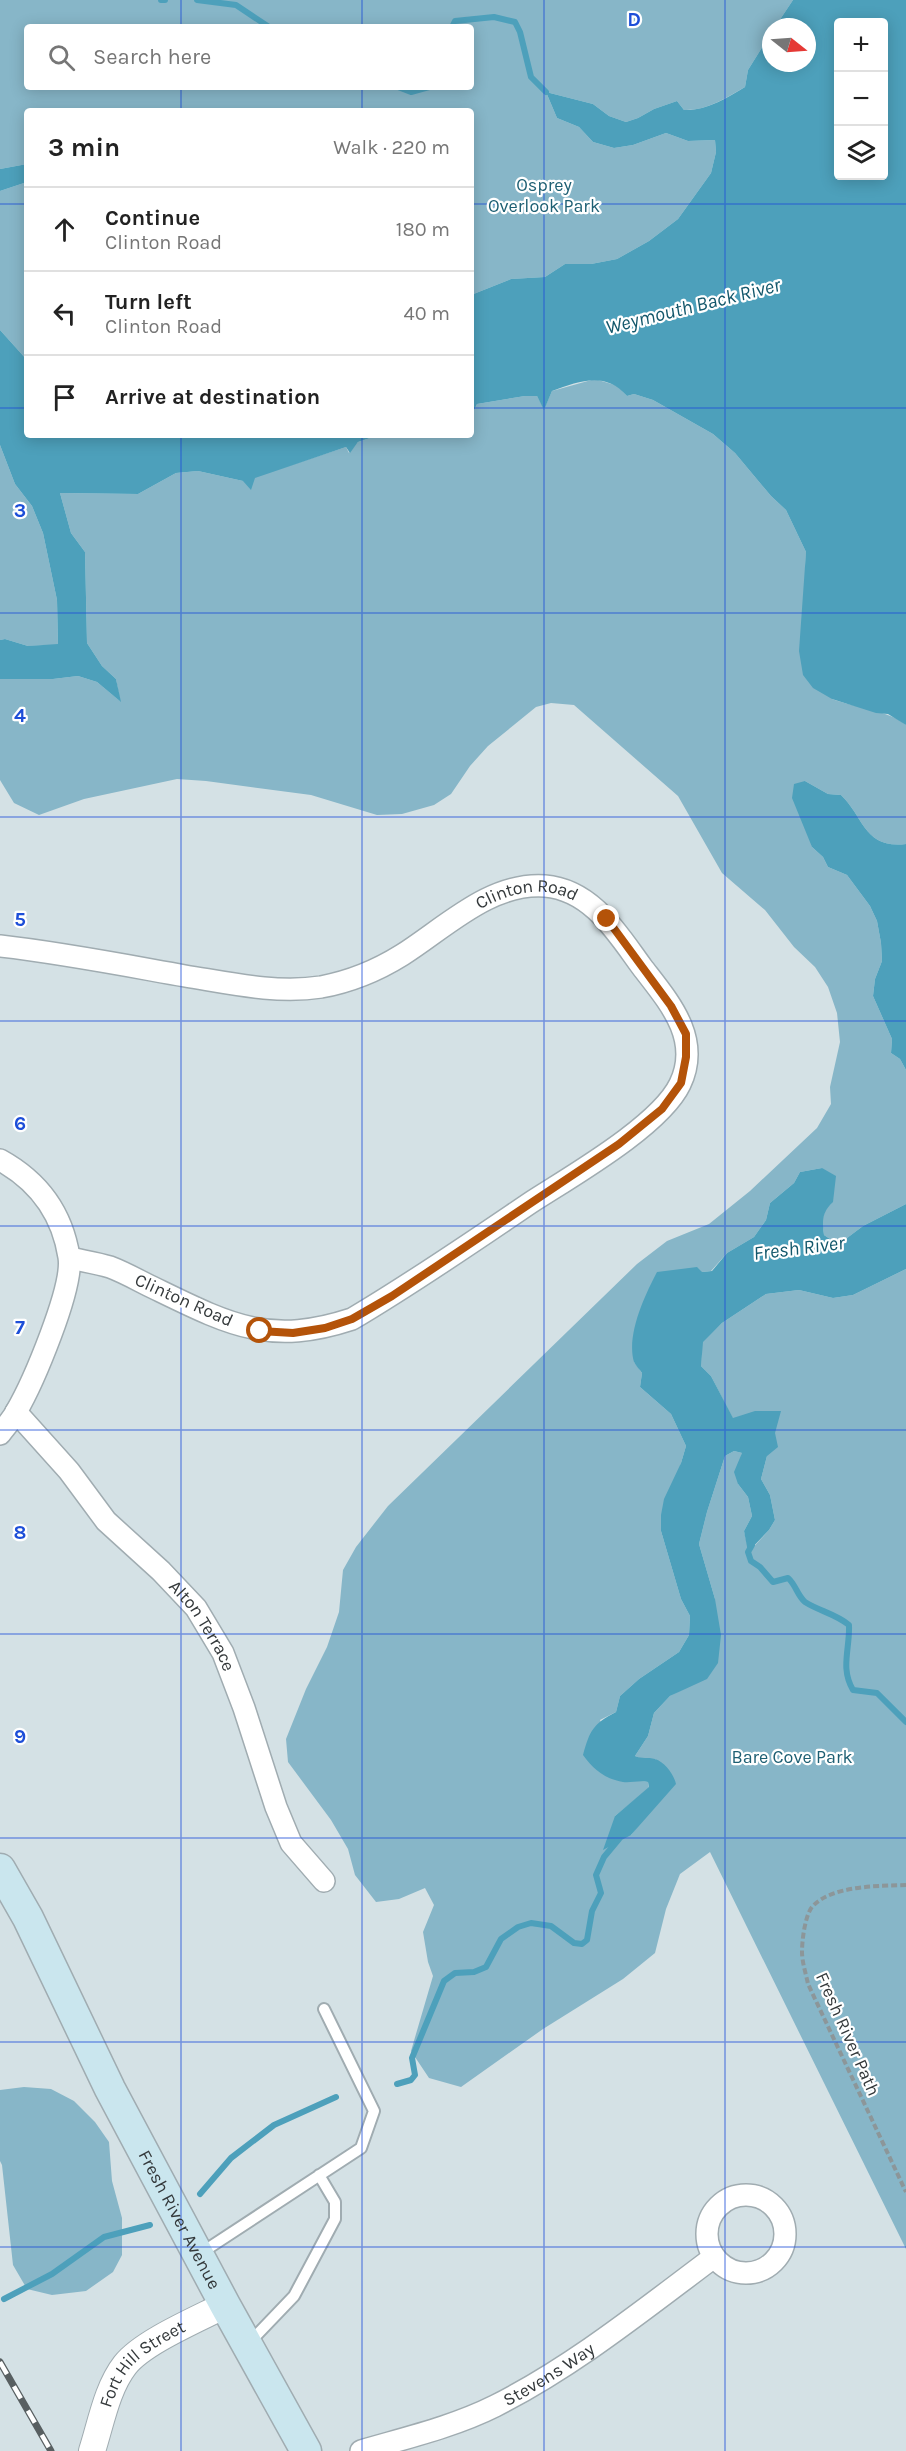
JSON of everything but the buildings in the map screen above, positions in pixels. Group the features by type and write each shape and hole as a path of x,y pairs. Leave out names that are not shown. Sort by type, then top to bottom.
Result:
{"main road":[{"name":"Fresh River Avenue","path":"0,1869 28,1918 110,2089 306,2451"}],"street":[{"name":"Clinton Road","path":"0,946 227,983 287,989 322,987 360,976 399,957 472,907 502,893 526,887 547,886 566,891 586,901 607,919 671,1006 686,1034 686,1057 681,1083 662,1109 619,1144 392,1296 352,1319 325,1328 293,1333 260,1331 201,1311 111,1268 70,1258"},
{"path":"0,1160 34,1182 58,1216 70,1258 64,1296 45,1350 16,1412 0,1434"},
{"name":"Alton Terrace","path":"16,1412 69,1471 106,1521 161,1571 196,1608 223,1653 244,1708 276,1808 291,1843 324,1881"},
{"name":"Stevens Way","path":"361,2451 440,2427 493,2407 596,2345 714,2257"},
{"name":"Fort Hill Street","path":"92,2451 114,2386 126,2363 139,2351 225,2305"}],"lane":[{"path":"198,2254 361,2148 374,2112 324,2009"},
{"path":"247,2345 294,2296 335,2219 335,2202 320,2175"}],"path":[{"name":"Fresh River Path","path":"906,1885 870,1887 832,1893 812,1907 802,1952 808,1984 906,2192"}],"green space":[{"name":"Osprey Overlook Park","path":"0,0 793,0 781,18 762,18 762,47 748,70 745,87 708,106 684,110 677,101 626,122 609,116 593,104 546,92 557,118 579,127 593,142 614,148 633,145 666,133 688,141 715,140 716,152 711,173 678,219 649,241 617,259 591,264 565,264 545,277 511,279 474,294 474,108 24,108 24,165 0,169"},
{"path":"24,183 24,357 0,330 0,191"},
{"name":"Bare Cove Park","path":"595,379 618,386 627,396 634,394 653,400 713,434 735,453 771,496 786,510 806,552 804,601 832,699 891,716 906,725 906,844 881,842 866,830 841,795 828,794 805,781 812,847 823,857 828,867 847,875 870,906 877,921 882,961 875,979 873,996 892,1039 891,1053 900,1059 906,1070 906,1204 863,1226 843,1241 833,1241 824,1235 822,1220 826,1208 822,1168 800,1172 794,1183 770,1203 766,1220 754,1237 727,1253 711,1271 702,1272 634,1362 642,1373 640,1387 671,1414 686,1446 661,1531 681,1599 690,1616 689,1635 679,1652 639,1679 620,1696 616,1712 600,1720 626,1782 635,1780 648,1782 649,1788 615,1816 631,1835 646,1816 656,1759 642,1759 635,1756 648,1736 654,1713 670,1696 687,1687 715,1599 699,1544 725,1456 734,1451 742,1453 738,1484 748,1497 752,1516 744,1531 749,1552 775,1520 770,1495 761,1479 767,1456 733,1419 711,1376 701,1366 702,1342 722,1323 766,1294 799,1290 833,1298 853,1295 906,1269 906,2249 710,1852 680,1874 666,1909 655,1953 623,1979 543,2029 461,2087 429,2078 411,2051 433,1976 423,1932 434,1905 425,1888 399,1899 376,1902 355,1875 348,1849 331,1820 288,1762 286,1739 306,1689 327,1647 339,1612 343,1570 356,1547 388,1506 637,1264 667,1241 709,1224 750,1191 817,1128 831,1104 830,1087 840,1042 837,1013 828,987 815,967 794,947 765,910 722,873 678,796 574,705 551,703 536,707 488,746 470,766 451,794 434,805 402,814 377,815 311,795 177,779 84,799 39,815 14,803 0,780 0,679 53,679 78,676 97,682 120,701 116,679 102,666 87,643 85,552 71,533 60,493 138,494 176,473 198,471 243,481 346,447 349,453 358,442 370,438 474,438 474,410 477,404 537,396 544,409 552,391"},
{"path":"0,445 15,484 32,506 43,533 57,600 58,645 28,646 5,639 0,640"},
{"path":"24,2087 51,2089 74,2101 95,2122 109,2142 112,2181 122,2218 122,2255 113,2272 86,2291 52,2295 27,2289 13,2265 0,2161 0,2090"}],"water":[{"name":"Weymouth Back River","path":"793,0 906,0 906,725 888,714 876,713 832,699 813,688 803,675 799,651 806,552 786,510 771,496 735,453 713,434 653,400 634,394 627,396 610,383 592,380 552,391 544,410 537,396 525,396 477,404 474,410 474,294 511,279 545,277 565,264 591,264 617,259 649,241 678,219 711,173 716,152 715,140 688,141 666,133 633,145 614,148 593,142 579,127 557,118 546,92 593,104 609,116 626,122 677,101 684,110 708,106 745,87 748,70 762,47 762,72 816,72 816,18 781,18"},
{"path":"24,165 24,183 0,191 0,169"},
{"path":"0,330 24,357 24,438 370,438 358,442 350,453 346,447 255,478 251,490 243,481 198,471 176,473 138,494 60,493 71,533 85,552 87,643 102,666 116,679 121,702 97,682 78,676 53,679 0,679 0,640 5,639 28,646 58,644 57,600 43,533 32,506 15,484 0,445"},
{"path":"805,781 828,794 841,795 866,830 881,842 906,844 906,1070 900,1059 891,1053 892,1039 873,996 875,979 882,961 877,921 870,906 847,875 828,867 823,857 812,847 792,798 794,784"},
{"path":"822,1168 836,1176 833,1202 827,1209 823,1221 824,1235 833,1241 843,1241 863,1226 906,1204 906,1269 853,1295 833,1298 799,1290 766,1294 722,1323 703,1342 701,1366 711,1376 733,1418 755,1411 781,1411 775,1433 778,1447 767,1456 761,1479 770,1495 775,1520 769,1530 748,1552 744,1531 752,1516 748,1497 738,1484 734,1472 742,1453 734,1451 725,1456 699,1544 715,1599 721,1635 718,1663 707,1679 670,1696 654,1713 648,1736 635,1756 655,1759 662,1763 671,1773 676,1784 631,1835 603,1850 615,1816 649,1787 648,1782 623,1782 600,1773 583,1755 588,1739 597,1724 616,1712 620,1696 639,1679 679,1652 689,1635 690,1616 681,1599 661,1531 664,1499 681,1463 686,1446 671,1414 640,1387 642,1373 634,1362 632,1351 638,1316 657,1272 697,1267 702,1272 712,1271 727,1253 754,1237 766,1220 770,1203 794,1183 800,1172"}],"waterway":[{"path":"197,0 236,5 264,24"},
{"path":"454,24 455,21 494,17 515,22 520,32 531,77 546,92"},
{"path":"406,90 411,92 418,90"},
{"path":"752,1545 748,1552 751,1561 760,1567 773,1582 788,1578 805,1602 849,1625 846,1666 853,1690 877,1693 906,1722"},
{"name":"Fresh River","path":"397,2084 411,2080 415,2075 412,2058 444,1981 455,1973 474,1972 486,1967 501,1939 518,1927 531,1923 551,1926 574,1943 582,1944 587,1940 592,1911 601,1893 596,1875 604,1857 619,1839"},
{"name":"Fresh River","path":"200,2194 231,2158 274,2125 336,2097"},
{"name":"Fresh River","path":"4,2299 52,2274 104,2237 150,2225"}],"railway":[{"path":"0,2362 51,2451"}],"route":[{"path":"260,1331 293,1333 325,1328 352,1319 392,1296 619,1144 662,1109 681,1083 686,1057 686,1034 671,1006 607,919"}]}
